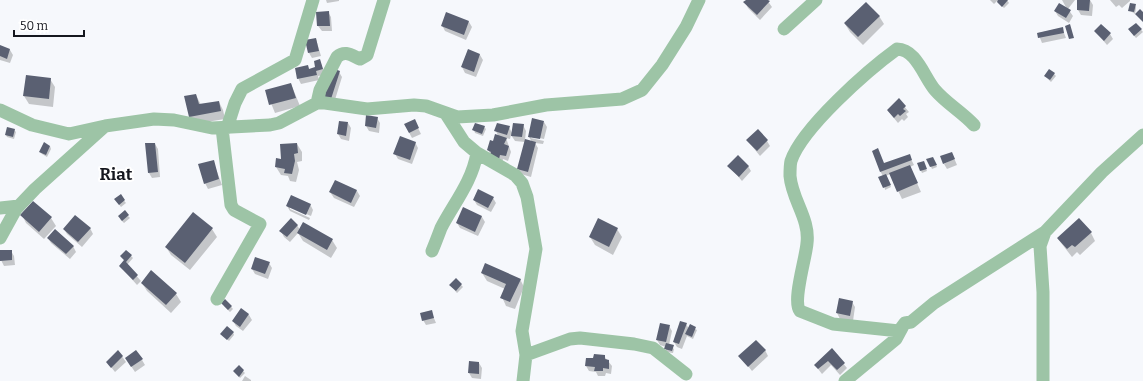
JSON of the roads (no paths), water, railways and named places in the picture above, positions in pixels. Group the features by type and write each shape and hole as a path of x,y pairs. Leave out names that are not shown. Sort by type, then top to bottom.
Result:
{"street":[{"path":"217,299 260,224 234,210 231,205 224,128 234,103 242,89 295,60 313,0"},
{"path":"316,103 320,90 337,57 342,53 346,53 360,59 366,55 384,0"},
{"path":"0,110 32,126 63,134 154,119 174,120 212,128 279,123 316,103 367,109 420,105 457,117 493,115 546,105 622,99 642,90 666,59 686,27 699,0"},
{"path":"784,29 816,0"},
{"path":"974,125 935,90 906,50 897,49 846,93 807,134 790,163 790,177 808,231 798,294 799,309 803,313 833,324 896,332 899,331 904,323 911,322 934,303 1045,232 1102,172 1143,135"},
{"path":"446,114 464,142 477,153 515,175 522,183 527,197 536,249 522,331 526,355 523,381"},
{"path":"0,238 19,206 35,189 105,126"},
{"path":"432,252 441,228 469,180 475,165 477,153"},
{"path":"0,208 19,206"},
{"path":"1043,381 1044,316 1040,246 1045,232"},
{"path":"845,381 896,338 904,323"},
{"path":"526,355 570,339 580,338 634,344 653,348 686,374"}],"district":[{"name":"Riat","path":"116,174"}]}
